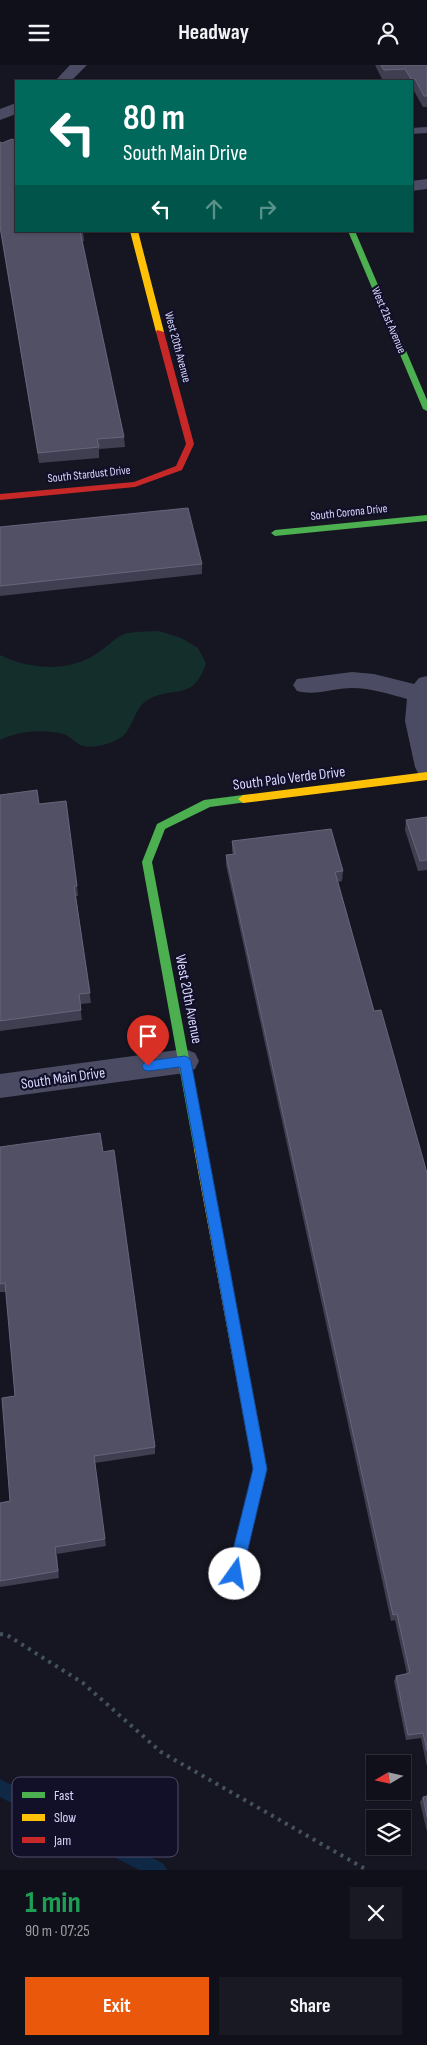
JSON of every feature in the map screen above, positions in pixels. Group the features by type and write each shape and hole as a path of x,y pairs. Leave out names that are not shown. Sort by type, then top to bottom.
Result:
{"street":[{"path":"64,80 79,65"},
{"path":"0,115 15,108"},
{"path":"413,186 427,184"},
{"name":"West 20th Avenue","path":"134,232 190,444 179,468"},
{"name":"West 21st Avenue","path":"351,232 427,409"},
{"name":"South Stardust Drive","path":"0,497 135,484 179,468"},
{"name":"South Corona Drive","path":"275,533 427,519"},
{"path":"305,685 352,679 423,689 417,721 427,767"},
{"name":"South Palo Verde Drive","path":"161,827 208,803 427,776"},
{"name":"West 20th Avenue","path":"161,827 148,862 260,1469 231,1591"},
{"name":"South Main Drive","path":"0,1086 185,1061"}],"lane":[{"path":"413,131 427,130"}],"path":[{"path":"0,1634 7,1635 83,1683 161,1752 367,1870"}],"green space":[{"path":"159,631 181,638 198,648 206,663 201,676 188,689 156,696 142,704 129,728 119,739 104,745 87,747 80,745 69,736 63,734 39,731 23,733 0,740 0,655 35,666 61,666 85,660 100,652 116,638 124,634"}],"building":[{"path":"381,65 427,65 427,96 424,96 415,79 411,79 405,69 384,70"},
{"path":"12,139 15,140 15,232 80,232 124,437 97,439 99,447 38,453 0,226 0,142"},
{"path":"188,508 202,564 0,586 0,527"},
{"path":"37,790 39,804 66,801 77,886 74,886 90,993 79,994 81,1010 0,1021 0,795"},
{"path":"427,817 427,860 420,861 406,820"},
{"path":"331,829 343,871 335,872 374,1011 381,1010 427,1173 427,1751 423,1733 408,1735 396,1676 410,1673 397,1614 393,1615 226,855 235,854 232,841"},
{"path":"100,1133 103,1152 114,1150 155,1447 94,1456 105,1539 55,1547 58,1571 0,1581 0,1503 10,1501 2,1398 15,1396 5,1283 0,1284 0,1147"},
{"path":"427,1796 427,1817 423,1797"}],"waterway":[{"path":"0,1788 12,1794"},
{"path":"133,1857 158,1870"}],"traffic: fast":[{"path":"351,232 427,409"},
{"path":"275,533 427,518"},
{"path":"200,1149 147,862 161,827 208,803 243,799"}],"traffic: slow":[{"path":"134,232 160,332"},
{"path":"243,799 427,776"},
{"path":"200,1149 254,1436"}],"traffic: jam":[{"path":"0,497 135,484 179,468 190,444 160,332"},
{"path":"231,1591 260,1469 254,1436"}],"route":[{"path":"148,1066 185,1061 260,1469 235,1574"}]}
